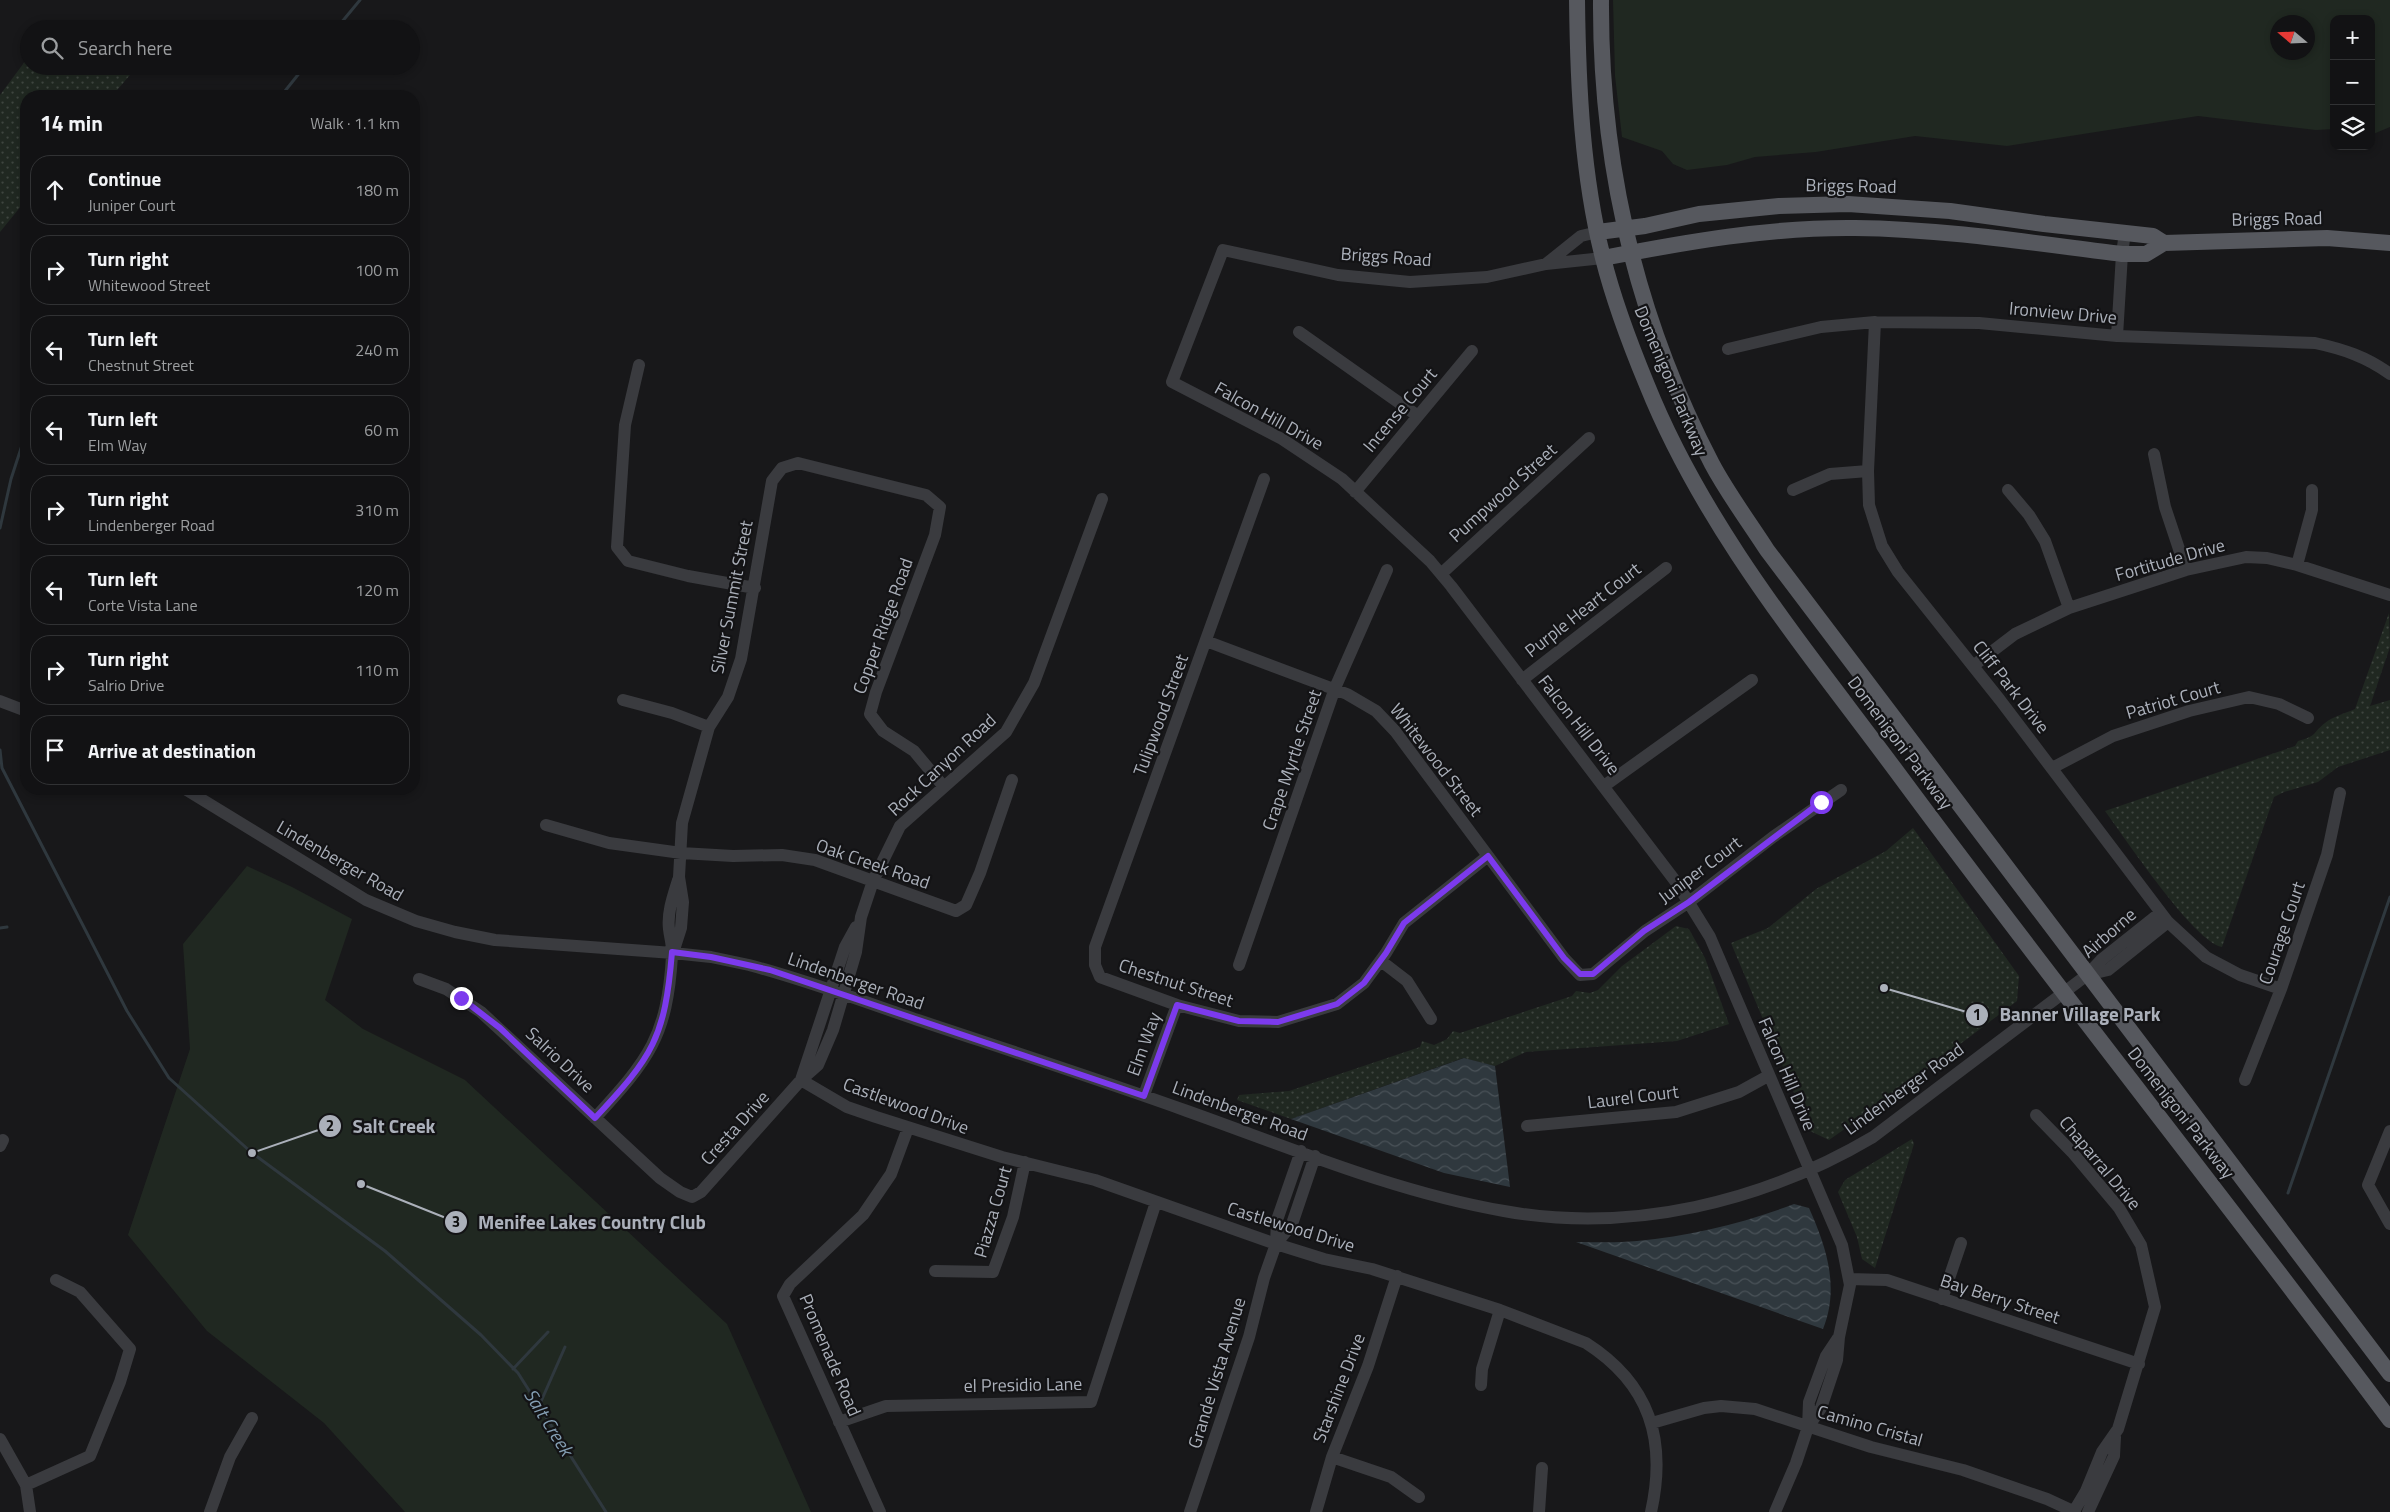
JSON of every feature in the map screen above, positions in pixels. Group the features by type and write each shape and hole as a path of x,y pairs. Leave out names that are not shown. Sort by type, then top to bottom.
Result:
{"main road":[{"name":"Domenigoni Parkway","path":"1576,0 1578,78 1588,172 1603,258 1627,335 1668,436 1718,524 1765,594 2062,993 2390,1420"},
{"name":"Domenigoni Parkway","path":"1601,0 1602,74 1606,119 1630,252 1648,317 1681,399 1713,465 1767,550 2390,1374"},
{"name":"Briggs Road","path":"1598,232 1625,229 1699,214 1779,206 1848,204 1950,211 2044,224 2125,232 2153,236 2164,243"},
{"name":"Briggs Road","path":"1603,258 1740,234 1854,228 1932,231 2122,254 2146,254 2164,243 2327,238 2390,243"}],"street":[{"name":"Briggs Road","path":"1546,264 1581,236 1598,232"},
{"path":"2117,336 2125,232"},
{"name":"Briggs Road","path":"1224,250 1338,275 1410,282 1487,278 1546,264 1603,258"},
{"name":"Falcon Hill Drive","path":"1224,250 1172,382 1282,439 1342,479 1441,574 1604,786 1689,902 1710,937 1842,1245 1850,1285 1839,1337 1826,1356 1809,1402 1808,1427 1796,1463 1775,1512"},
{"name":"Ironview Drive","path":"1728,349 1821,327 1875,322 1979,323 2117,336 2315,343 2336,347 2371,360 2390,374"},
{"name":"Cliff Park Drive","path":"1875,322 1868,471 1869,505 1882,546 1898,572 2052,768 2164,917 2206,957 2240,975 2282,989"},
{"path":"1299,332 1418,416"},
{"name":"Incense Court","path":"1355,492 1472,352"},
{"path":"639,365 625,425 617,547 628,561 688,576 755,588"},
{"name":"Pumpwood Street","path":"1441,574 1589,438"},
{"path":"2154,454 2166,507 2186,570"},
{"name":"Copper Ridge Road","path":"782,468 798,463 926,495 940,507 935,535 876,692 870,714 883,732 914,751 944,787"},
{"name":"Silver Summit Street","path":"595,1118 634,1076 654,1044 665,1014 672,952 681,928 683,902 679,877 682,823 709,727 728,697 742,659 772,480 782,468"},
{"path":"1793,490 1830,474 1868,471"},
{"name":"Tulipwood Street","path":"1095,965 1095,946 1264,478"},
{"path":"2008,490 2029,515 2045,541 2069,608"},
{"path":"2297,565 2312,510 2312,490"},
{"name":"Rock Canyon Road","path":"844,995 861,917 873,882 900,826 1006,732 1034,683 1102,499"},
{"name":"Fortitude Drive","path":"1973,666 2014,634 2069,608 2186,570 2246,557 2267,558 2297,565 2390,595"},
{"name":"Purple Heart Court","path":"1522,680 1666,568"},
{"name":"Crape Myrtle Street","path":"1239,964 1335,688 1387,570"},
{"name":"Whitewood Street","path":"1206,641 1335,688 1376,711 1395,731 1564,958 1580,974"},
{"path":"1604,786 1752,680"},
{"name":"Patriot Court","path":"2052,768 2114,736 2188,711 2250,697 2279,704 2308,718"},
{"path":"623,700 672,713 709,727"},
{"path":"4,702 20,709"},
{"name":"Oak Creek Road","path":"546,825 609,843 680,853 733,856 782,855 814,860 956,911 966,905 980,873 1012,780"},
{"name":"Juniper Court","path":"1580,974 1593,974 1644,931 1689,902 1773,837 1841,790"},
{"name":"Courage Court","path":"2245,1080 2282,989 2326,855 2340,793"},
{"name":"Lindenberger Road","path":"195,795 366,900 416,921 455,932 495,940 672,952 749,965 1144,1096 1315,1156 1454,1200 1506,1211 1582,1218 1639,1216 1691,1208 1742,1196 1810,1171 1873,1137 2087,975"},
{"name":"Chestnut Street","path":"1095,965 1100,977 1177,1005 1239,1021 1278,1022 1337,1004 1364,983 1381,961 1404,923 1488,856"},
{"name":"Rock Canyon Road","path":"832,991 845,947 861,917"},
{"name":"Airborne","path":"2087,975 2101,960 2164,917"},
{"path":"1381,961 1408,981 1430,1019"},
{"name":"Salrio Drive","path":"420,979 446,989 481,1012 660,1178 680,1192 692,1197"},
{"name":"Cresta Drive","path":"802,1080 832,991"},
{"name":"Cresta Drive","path":"692,1197 700,1192 802,1080 818,1066 844,995"},
{"name":"Elm Way","path":"1144,1096 1177,1005"},
{"name":"Laurel Court","path":"1527,1126 1676,1112 1739,1092 1768,1076"},
{"name":"Castlewood Drive","path":"802,1080 847,1107 908,1128 1095,1180 1276,1244 1397,1276 1568,1334 1598,1350 1630,1381 1652,1423 1657,1443 1658,1466 1651,1512"},
{"name":"Chaparral Drive","path":"2036,1115 2072,1152 2119,1208 2141,1245 2155,1307 2115,1437 2114,1456 2088,1512"},
{"name":"Promenade Road","path":"880,1512 783,1296 790,1284 863,1215 891,1174 908,1128"},
{"path":"2390,1131 2368,1185 2390,1224"},
{"name":"Grande Vista Avenue","path":"1190,1512 1239,1368 1264,1278 1276,1244 1278,1220 1301,1151"},
{"name":"Grande Vista Avenue","path":"1276,1244 1292,1224 1315,1156"},
{"name":"Piazza Court","path":"935,1271 993,1272 1013,1217 1025,1162"},
{"name":"el Presidio Lane","path":"839,1422 886,1406 1091,1402 1156,1202"},
{"path":"1942,1299 1961,1243"},
{"name":"Starshine Drive","path":"1316,1512 1332,1456 1368,1366 1397,1276"},
{"name":"Bay Berry Street","path":"1848,1279 1887,1280 2139,1364"},
{"path":"26,1485 90,1456 120,1382 130,1350 80,1292 56,1280"},
{"path":"1481,1385 1482,1369 1500,1310"},
{"name":"Camino Cristal","path":"1652,1423 1704,1408 1721,1406 1755,1409 1871,1447 1963,1470 2021,1489 2074,1512"},
{"path":"210,1512 230,1457 252,1418"},
{"name":"Chaparral Drive","path":"2074,1512 2086,1491 2102,1452 2115,1437"},
{"path":"0,1439 26,1485 30,1512"},
{"path":"1332,1456 1391,1478 1419,1497"},
{"path":"1539,1512 1542,1468"}],"shaded area":[{"path":"1613,0 2390,0 2390,127 2375,133 2375,15 2330,15 2330,129 2316,130 2198,116 2007,146 1915,136 1816,152 1755,157 1727,165 1687,170 1673,164 1662,151 1622,137 1615,76"},
{"path":"20,68 20,75 130,75 117,90 20,90 20,207 0,232 0,95"},
{"path":"2389,613 2390,647 2370,706 2390,700 2390,750 2338,767 2318,782 2284,792 2274,797 2222,947 2210,941 2178,909 2160,887 2105,811 2295,746 2298,741 2312,736 2328,721 2355,709"},
{"path":"1913,828 2019,976 2017,1001 1893,1095 1829,1140 1810,1131 1731,943 1768,928 1816,889 1886,851"},
{"path":"247,866 292,887 352,919 325,1000 363,1029 465,1080 727,1324 811,1512 405,1512 324,1423 207,1331 128,1235 190,1049 183,944"},
{"path":"1676,926 1689,929 1705,958 1729,1024 1677,1041 1526,1052 1495,1066 1463,1058 1291,1119 1237,1100 1239,1095 1289,1091 1420,1047 1422,1041 1434,1045 1447,1039 1453,1031 1460,1033 1572,996 1576,991 1590,993 1598,990 1622,966"},
{"path":"1912,1139 1914,1144 1875,1268 1862,1259 1857,1237 1838,1192 1845,1180"}],"water":[{"path":"1464,1058 1495,1066 1510,1187 1444,1173 1291,1119"},
{"path":"1794,1204 1809,1208 1821,1237 1829,1267 1831,1282 1830,1298 1823,1329 1576,1242 1629,1242 1677,1236 1736,1223"}],"waterway":[{"name":"Salt Creek","path":"343,20 360,0"},
{"name":"Salt Creek","path":"286,90 298,75"},
{"name":"Salt Creek","path":"0,528 11,479 20,451"},
{"name":"Salt Creek","path":"0,750 2,768 127,1011 169,1078 252,1153 385,1251 481,1335 518,1373 606,1512"},
{"path":"2288,1193 2390,897"},
{"path":"0,928 7,927"},
{"path":"513,1369 548,1332"},
{"path":"539,1406 565,1347"}],"place":[{"name":"Banner Village Park","path":"1884,988"},
{"name":"Salt Creek","path":"252,1153"},
{"name":"Menifee Lakes Country Club","path":"361,1184"}],"route":[{"path":"461,998 500,1028 595,1118 634,1076 651,1051 665,1014 669,993 672,952 711,957 770,970 1144,1096 1177,1005 1239,1021 1278,1022 1337,1004 1364,983 1386,953 1404,923 1488,856 1564,958 1580,974 1593,974 1644,931 1689,902 1821,802"}]}
